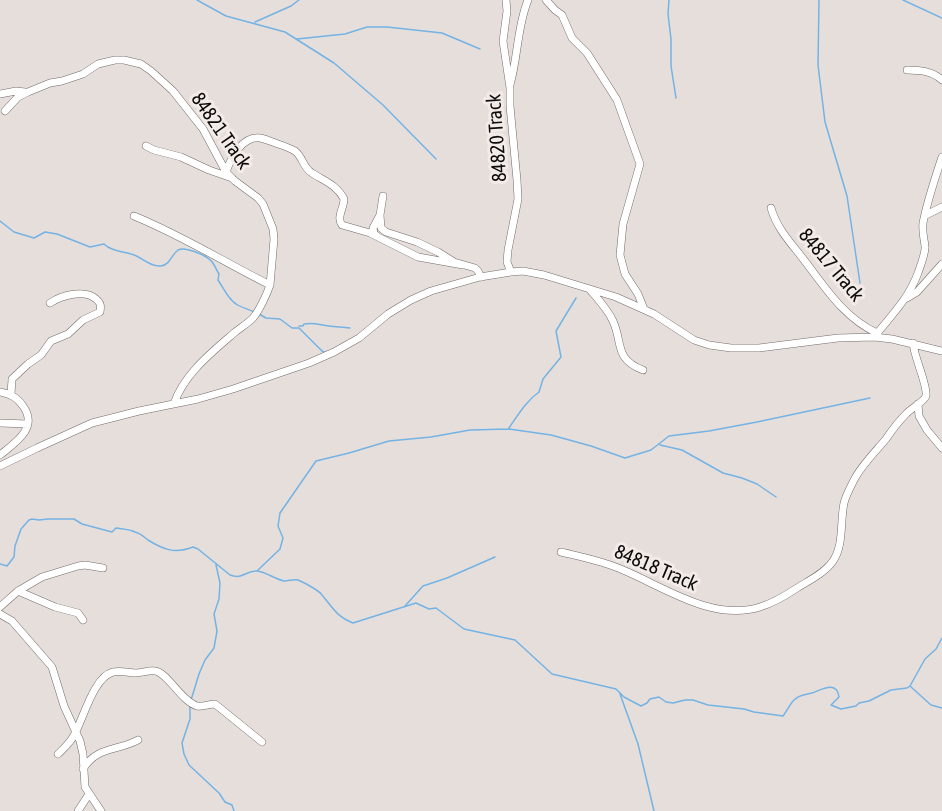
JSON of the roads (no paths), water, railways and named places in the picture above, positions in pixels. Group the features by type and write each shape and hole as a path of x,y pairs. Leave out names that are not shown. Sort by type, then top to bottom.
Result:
{"street":[{"name":"84820 Track","path":"506,0 507,11 503,41 510,88 518,189 508,250 507,262 511,272"},
{"path":"510,88 522,20 528,0"},
{"path":"546,0 562,15 572,38 587,53 617,100 640,164 622,224 620,255 625,274 638,294 644,309"},
{"name":"84821 Track","path":"5,111 18,97 50,83 82,74 98,64 124,60 141,64 173,91 202,129 226,172 263,204 274,239 268,292 253,318 223,343 193,373 179,391 174,404"},
{"path":"907,70 934,74 942,80"},
{"path":"0,94 28,92"},
{"path":"226,172 237,149 248,141 261,138 297,152 311,173 335,187 344,199 339,223 377,236 418,256 475,268 481,277"},
{"path":"146,146 181,157 232,178"},
{"path":"875,335 905,299 918,272 926,248 922,232 942,156"},
{"path":"383,196 380,214 381,228 386,232 428,247 463,265"},
{"path":"926,215 942,207"},
{"name":"84817 Track","path":"771,208 782,232 831,296 875,335"},
{"path":"377,236 373,228 380,214"},
{"path":"134,216 174,233 270,285"},
{"path":"905,299 917,292 942,264"},
{"path":"0,466 92,423 233,389 309,363 359,338 388,314 411,300 431,291 481,277 511,272 544,275 616,297 644,309 694,340 709,345 759,348 875,335 942,351"},
{"path":"591,291 611,317 622,355 636,368 643,370"},
{"path":"11,394 12,379 41,355 51,341 68,334 83,320 100,312 101,308 101,304 86,293 65,296 50,303"},
{"path":"913,343 926,389 924,400 918,404 919,416 942,448"},
{"path":"0,392 11,394 28,414 28,424 24,434 0,455"},
{"name":"84818 Track","path":"561,552 605,563 688,601 710,607 743,610 759,608 817,575 832,562 839,548 844,502 856,476 897,424 918,404"},
{"path":"0,423 28,424"},
{"path":"0,607 18,591 42,577 78,566 103,568"},
{"path":"18,591 78,613 83,620"},
{"path":"0,614 12,621 52,667 83,754 85,787 101,811"},
{"path":"58,754 76,732 93,693 100,683 108,674 117,671 139,674 155,671 160,673 190,702 196,705 215,704 262,742"},
{"path":"83,769 87,762 99,753 124,747 138,740"},
{"path":"78,811 89,794"}],"waterway":[{"path":"197,0 226,16 285,32 334,63 383,105 436,159"},
{"path":"255,22 299,0"},
{"path":"669,0 671,66 676,98"},
{"path":"819,0 818,65 825,122 847,196 860,283"},
{"path":"903,0 942,18"},
{"path":"297,39 345,34 367,27 387,27 442,33 480,49"},
{"path":"0,221 14,232 34,238 45,232 57,234 90,247 104,244 157,266 167,263 178,250 185,249 194,252 207,257 212,262 219,274 218,280 233,302 254,312"},
{"path":"509,428 526,404 539,392 543,379 561,357 556,331 576,298"},
{"path":"259,314 266,318 280,319 292,328 299,328 324,352"},
{"path":"299,326 311,323 350,328"},
{"path":"257,571 280,549 283,538 278,526 280,513 316,461 389,441 470,430 509,429 551,435 625,458 651,450 669,436 757,422 870,398"},
{"path":"660,445 682,450 723,473 757,484 776,497"},
{"path":"0,564 7,566 14,557 21,529 29,520 74,519 82,524 112,532 116,528 131,530 170,550 193,547 230,575 241,576 257,571 284,581 298,580 321,593 332,608 353,623 416,603 429,609 436,608 464,629 515,640 552,674 616,689 624,697 641,706 650,699 659,697 666,702 693,700 708,705 783,716 796,698 824,688 832,687 838,692 839,697 831,705 841,709 856,706 891,690 910,686 931,705 942,708"},
{"path":"405,606 423,586 495,557"},
{"path":"191,700 205,660 214,648 217,631 214,614 219,599 220,583 216,565"},
{"path":"910,686 925,659 936,649 942,638"},
{"path":"620,694 638,744 654,811"},
{"path":"190,705 190,719 182,743 184,754 189,765 219,793 225,802 232,805 234,811"}]}
